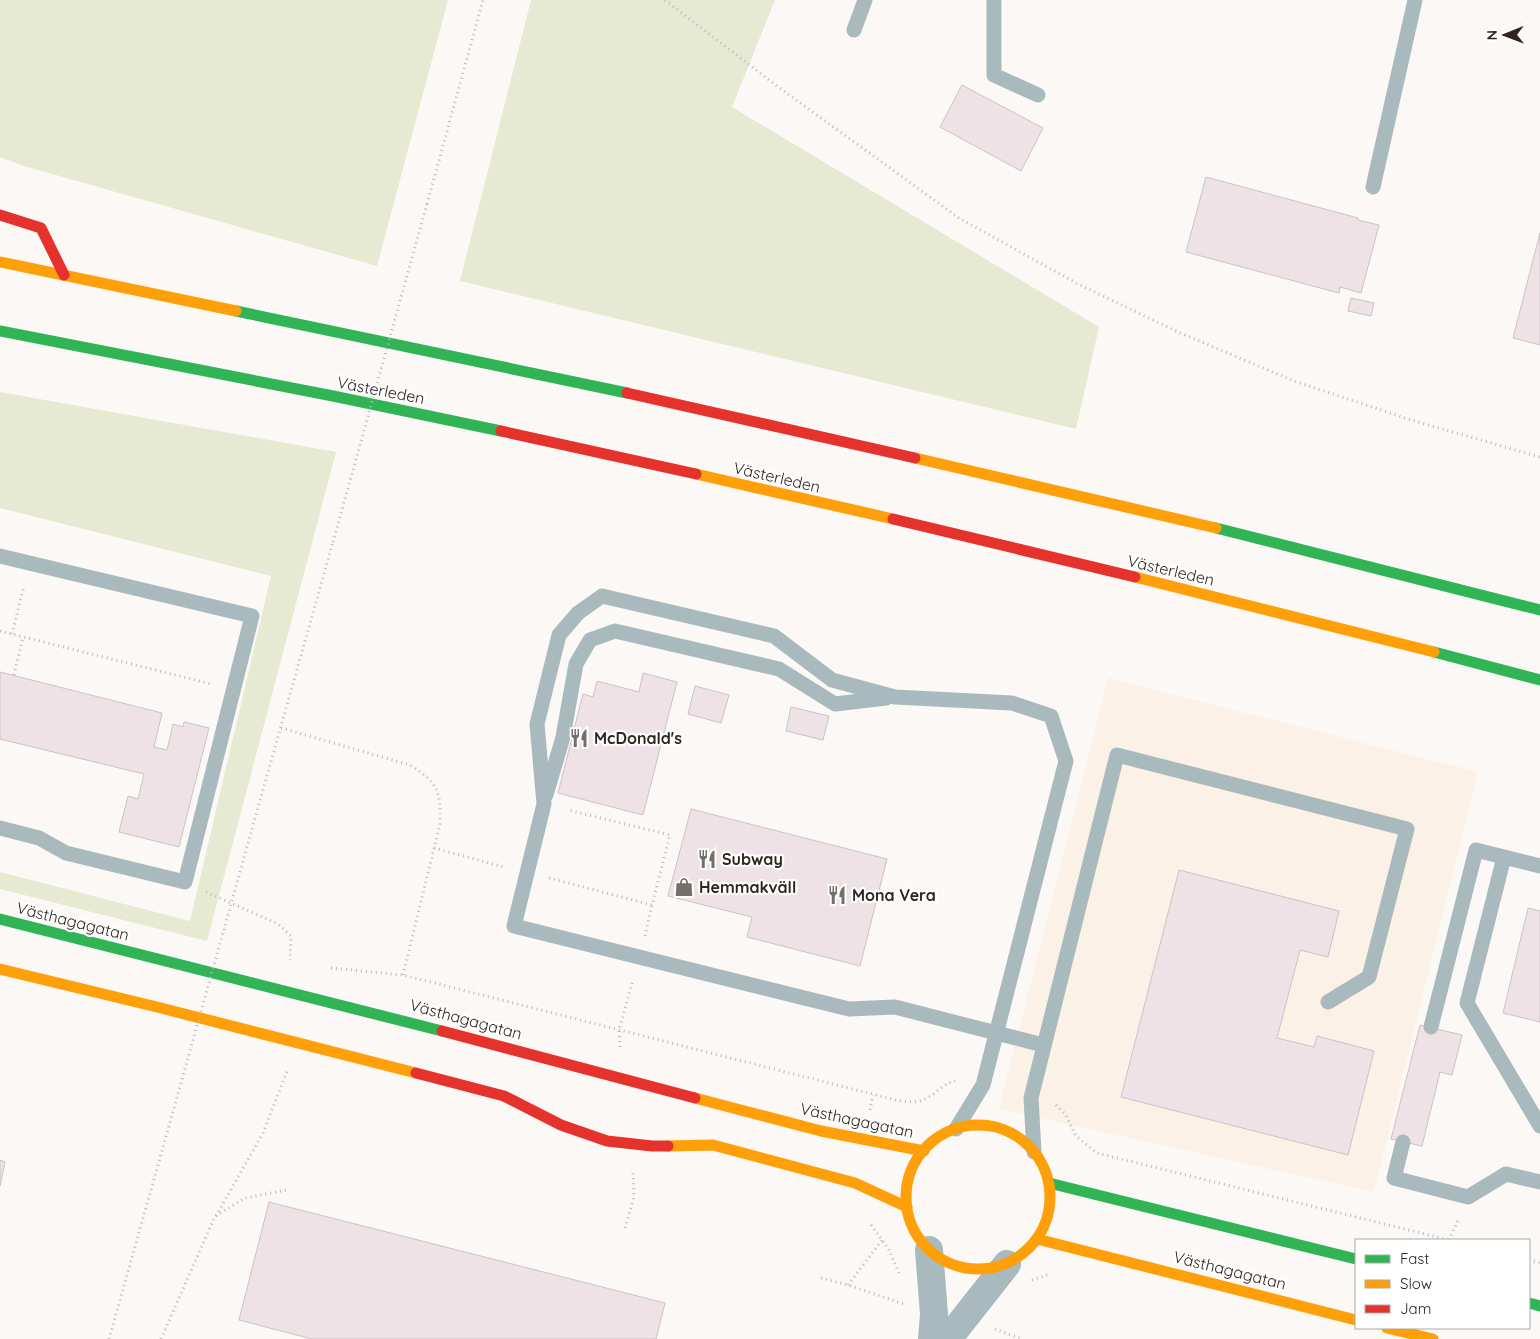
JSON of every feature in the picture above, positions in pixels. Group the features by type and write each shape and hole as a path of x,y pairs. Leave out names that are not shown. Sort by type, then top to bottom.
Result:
{"main road":[{"path":"0,214 41,228 64,275"},
{"path":"0,262 576,381 1026,483 1540,610"},
{"name":"Västerleden","path":"0,331 434,417 765,491 1228,600 1540,680"},
{"name":"Västhagagatan","path":"0,919 370,1011 821,1131 924,1151"},
{"path":"0,969 504,1096 561,1125 607,1141 652,1146 713,1145 855,1183 907,1207"},
{"path":"978,1125 996,1128 1024,1139 1045,1170 1049,1183 1051,1202 1049,1214 1037,1239 1023,1256 1007,1264 989,1269 954,1266 919,1242 912,1225 907,1207 907,1186 914,1166 928,1144 956,1129 978,1125"},
{"path":"1049,1183 1355,1259"},
{"name":"Västhagagatan","path":"1037,1239 1355,1320"},
{"path":"1391,1329 1433,1339"}],"street":[{"path":"929,1250 934,1314 932,1339"},
{"path":"948,1339 1007,1264"}],"lane":[{"path":"854,30 865,0"},
{"path":"994,0 994,75 1038,95"},
{"path":"1373,187 1415,0"},
{"path":"0,556 252,616 184,882 66,852 39,838 0,828"},
{"path":"544,804 536,724 559,635 578,613 602,596 774,636 832,680 895,697"},
{"path":"956,1129 983,1085 997,1033 1066,760 1050,716 1012,703 895,697 835,704 779,669 615,631 590,640 576,664 563,737 526,873 514,926 849,1009 895,1007 997,1033 1043,1045"},
{"path":"1034,1152 1031,1098 1117,755 1407,829 1369,977 1328,1002"},
{"path":"1431,1027 1476,850 1540,866"},
{"path":"1504,857 1467,1003 1540,1126"},
{"path":"1403,1142 1394,1178 1468,1197 1506,1174 1540,1182"}],"path":[{"path":"109,1339 326,568 483,0"},
{"path":"665,0 777,86 959,218 1076,283 1178,332 1294,381 1411,420 1540,457"},
{"path":"12,634 30,563"},
{"path":"0,631 234,689"},
{"path":"14,675 23,637"},
{"path":"281,728 410,765 427,776 437,790 440,803 440,824 403,975"},
{"path":"544,804 670,836 640,956"},
{"path":"434,848 652,905"},
{"path":"184,882 278,924 291,936 290,965"},
{"path":"328,968 403,975 896,1100 921,1101 951,1081 966,1080 983,1085"},
{"path":"161,1339 215,1216 263,1133 287,1070"},
{"path":"1031,1098 1055,1104 1065,1114 1076,1136 1097,1153 1444,1239"},
{"path":"215,1216 245,1198 286,1190"},
{"path":"848,1285 882,1240"},
{"path":"821,1278 848,1285 905,1305"},
{"path":"993,1328 1022,1339"}],"shaded area":[{"path":"1108,678 1478,772 1374,1192 999,1109"}],"green space":[{"path":"0,0 448,0 377,266 24,166 0,157"},
{"path":"531,0 775,0 732,107 1099,327 1076,429 460,281"},
{"path":"0,392 336,452 207,941 0,889 0,872 190,921 271,576 0,508"}],"building":[{"path":"962,85 1043,128 1021,171 940,127"},
{"path":"1206,177 1379,225 1361,293 1340,287 1339,293 1186,252"},
{"path":"1540,233 1540,345 1513,338"},
{"path":"1351,298 1374,303 1371,316 1348,311"},
{"path":"0,672 162,713 154,747 167,750 173,724 183,727 184,722 209,728 179,847 119,832 128,796 138,799 144,774 0,739"},
{"path":"643,673 677,682 643,815 558,793 583,694 593,697 597,681 639,692"},
{"path":"695,686 729,695 721,723 688,714"},
{"path":"791,707 829,716 823,740 786,731"},
{"path":"691,809 887,859 860,966 747,937 752,917 668,896"},
{"path":"1179,870 1339,911 1328,957 1300,950 1277,1038 1314,1047 1317,1036 1374,1051 1348,1155 1121,1097"},
{"path":"1528,908 1540,911 1540,1022 1503,1013"},
{"path":"1420,1025 1462,1035 1452,1075 1440,1072 1422,1146 1391,1139"},
{"path":"0,1160 5,1162 0,1186"},
{"path":"269,1202 665,1303 656,1339 312,1339 239,1320"}],"traffic: fast":[{"path":"236,311 627,393"},
{"path":"0,331 501,431"},
{"path":"1216,528 1540,610"},
{"path":"1434,652 1540,680"},
{"path":"0,919 442,1031"},
{"path":"1049,1183 1355,1259"},
{"path":"1530,1303 1540,1306"}],"traffic: slow":[{"path":"0,262 236,311"},
{"path":"915,458 1216,528"},
{"path":"696,474 893,519"},
{"path":"1135,577 1434,652"},
{"path":"0,969 416,1073"},
{"path":"695,1098 821,1131 924,1151"},
{"path":"978,1125 1006,1131 1018,1137 1029,1146 1038,1157 1044,1169 1050,1197 1044,1225 1038,1237 1029,1248 1018,1257 1006,1263 978,1269 950,1263 938,1257 927,1248 918,1237 912,1225 906,1197 912,1169 918,1157 927,1146 938,1137 950,1131 978,1125"},
{"path":"668,1146 713,1145 855,1183 907,1207"},
{"path":"1037,1239 1355,1320"},
{"path":"1391,1329 1433,1339"}],"traffic: jam":[{"path":"0,215 41,228 64,275"},
{"path":"627,393 915,458"},
{"path":"501,431 696,474"},
{"path":"893,519 1135,577"},
{"path":"442,1031 695,1098"},
{"path":"416,1073 504,1096 561,1125 607,1141 668,1146"}],"place":[{"name":"McDonald's","path":"579,738"},
{"name":"Subway","path":"707,859"},
{"name":"Hemmakväll","path":"684,887"},
{"name":"Mona Vera","path":"837,895"}]}
